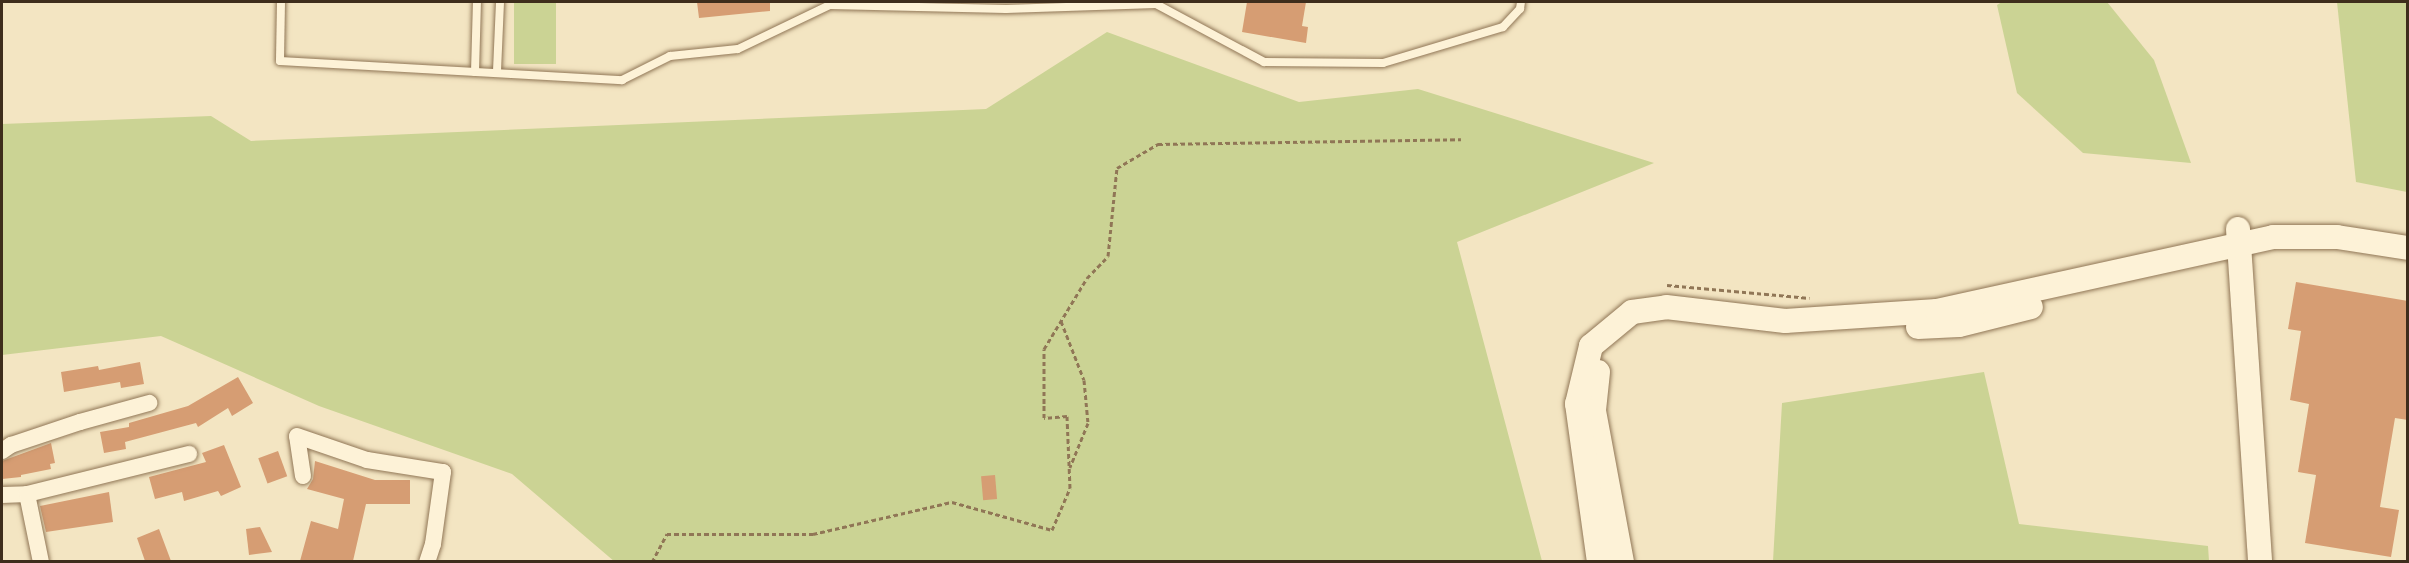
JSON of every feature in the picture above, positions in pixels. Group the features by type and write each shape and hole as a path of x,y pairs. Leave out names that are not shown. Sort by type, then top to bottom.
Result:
{"street":[{"path":"1599,561 1577,404 1591,346 1632,312 1666,307 1785,321 1936,311 2240,242 2273,237 2337,237 2408,248"},
{"path":"2240,242 2260,561"},
{"path":"1622,561 1594,411 1595,378 1605,355 1618,339 1635,328 1659,323 1782,336 1959,325 2240,242 2328,250 2408,264"},
{"path":"2,451 11,445 70,425 149,403"},
{"path":"303,476 297,436 367,460 443,472 433,544 427,561"},
{"path":"2,495 27,494 189,454"},
{"path":"27,494 41,561"}],"lane":[{"path":"281,2 280,61 622,80 670,56 738,49 830,5 1156,4 1264,62 1383,63 1503,27 1520,9 1521,2"},
{"path":"475,72 477,2"},
{"path":"497,72 500,2"}],"path":[{"path":"652,561 666,534 813,534 952,502 1052,530 1070,488 1067,416 1044,418 1044,349 1087,278 1108,256 1117,168 1158,144 1461,139"},
{"path":"1061,321 1084,380 1088,423 1069,469"}],"green space":[{"path":"514,2 556,2 556,64 514,64"},
{"path":"2002,2 2107,2 2154,60 2191,163 2083,153 2017,93 1997,5"},
{"path":"2337,2 2407,2 2407,192 2356,182"},
{"path":"1107,32 1299,102 1418,89 1654,163 1457,242 1542,561 615,562 512,474 319,406 161,336 2,355 2,124 211,116 251,141 986,109"},
{"path":"1984,372 2019,524 2208,546 2209,561 1773,561 1782,403"}],"building":[{"path":"697,2 770,2 770,11 699,18"},
{"path":"1247,2 1306,2 1302,26 1308,27 1306,43 1242,32"},
{"path":"2296,282 2408,301 2408,420 2395,418 2380,507 2399,510 2391,557 2305,543 2316,475 2298,472 2309,404 2290,400 2301,331 2288,329"},
{"path":"140,362 144,384 121,388 120,382 64,392 61,372 98,366 99,370"},
{"path":"238,377 253,403 232,416 228,408 198,427 196,423 125,442 126,449 104,453 100,432 129,427 129,423 188,406"},
{"path":"51,443 55,463 50,464 51,469 21,475 21,477 2,479 2,461"},
{"path":"224,445 241,487 221,496 218,491 184,501 182,492 155,499 149,477 206,462 202,453"},
{"path":"278,451 287,476 268,484 258,458"},
{"path":"315,461 375,480 410,480 410,504 366,504 353,561 300,561 311,521 338,529 344,499 307,489 313,479"},
{"path":"995,475 997,499 983,500 981,476"},
{"path":"109,492 113,522 46,532 40,506"},
{"path":"260,527 272,552 249,555 246,529"},
{"path":"159,529 171,561 145,561 137,538"}]}
